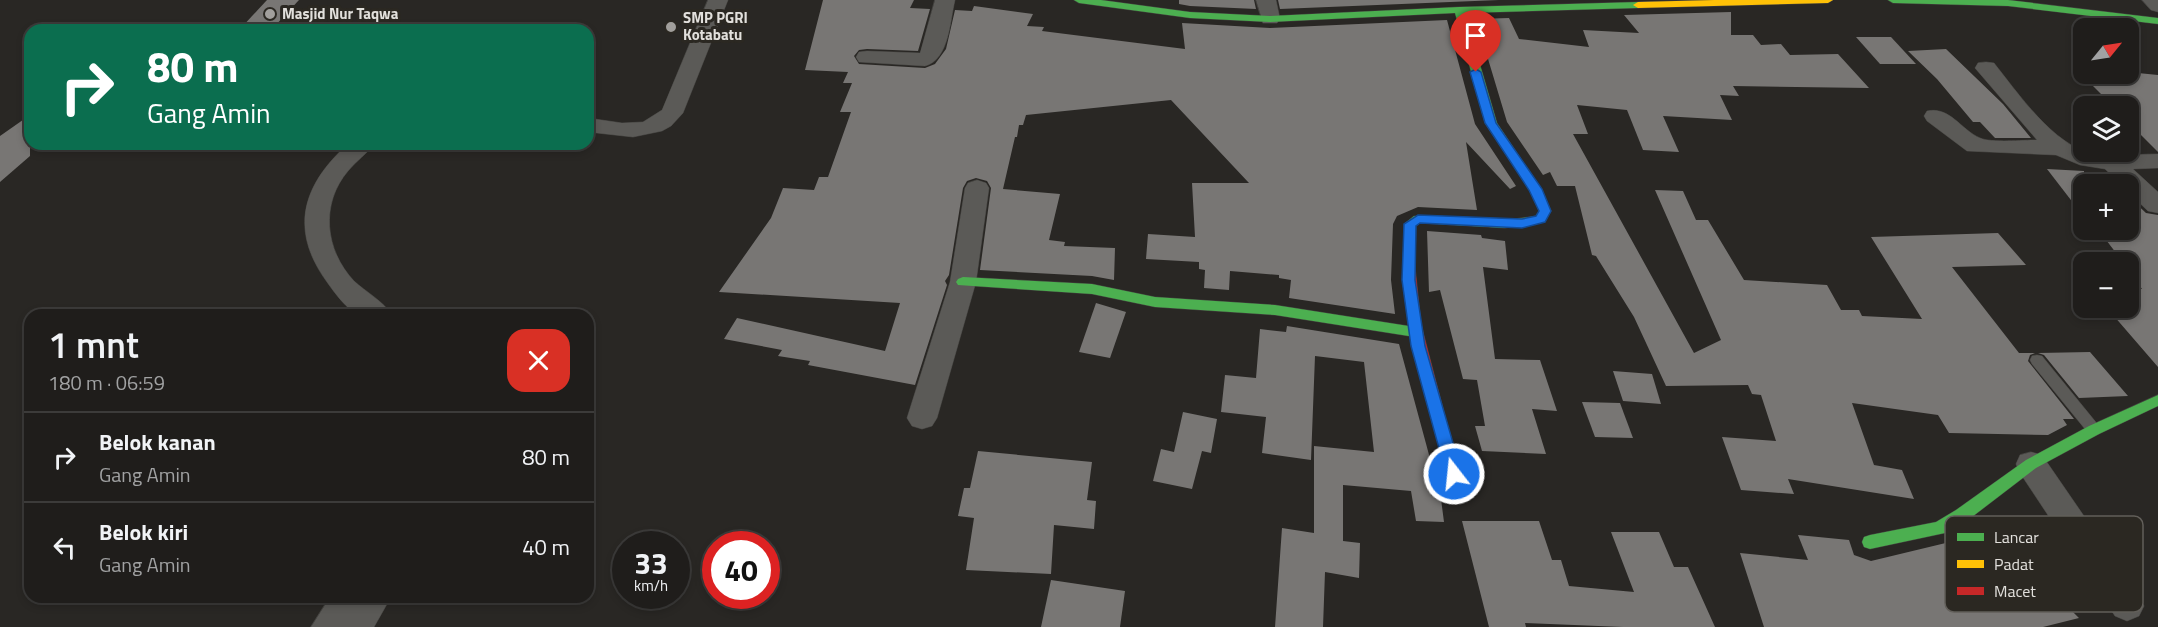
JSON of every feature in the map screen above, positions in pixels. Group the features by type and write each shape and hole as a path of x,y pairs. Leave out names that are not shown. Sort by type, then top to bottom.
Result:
{"street":[{"path":"594,126 641,131 656,127 667,119 672,113 718,0"},
{"path":"867,57 926,60 931,56 945,0"},
{"path":"1079,0 1190,15 1268,10 1459,10 1828,0"},
{"path":"1893,0 2006,2 2158,21"},
{"path":"2152,0 2158,6"},
{"path":"1459,10 1491,123 1535,189 1545,211 1540,219 1522,224 1418,219 1411,221 1409,280 1415,332 1460,495"},
{"path":"1986,68 2046,136 2060,148 2073,154"},
{"path":"1935,116 1975,146 2060,148"},
{"path":"356,150 337,168 320,197 315,233 325,261 342,287 370,309"},
{"path":"2139,161 2158,160"},
{"path":"2111,162 2157,205"},
{"path":"922,418 963,282 977,188"},
{"path":"963,282 1082,288 1155,302 1275,310 1415,332"},
{"path":"1960,516 2031,464 2094,430 2158,400"},
{"path":"2031,464 2066,516"},
{"path":"1870,542 1938,528 1945,524"}],"lane":[{"path":"2037,360 2094,430"}],"building":[{"name":"Masjid Nur Taqwa","path":"267,0 299,0 277,24 245,24"},
{"path":"823,0 914,0 910,8 930,9 918,51 867,49 859,50 854,56 859,64 925,68 935,64 946,49 955,10 972,11 974,6 1033,14 1027,26 1044,27 1042,31 1185,49 1182,23 1270,28 1447,20 1475,124 1516,186 1510,189 1466,142 1477,210 1418,207 1397,216 1393,224 1391,280 1395,314 1289,298 1291,280 1279,278 1279,275 1230,271 1229,290 1204,288 1205,270 1199,269 1199,262 1146,259 1148,234 1195,237 1192,183 1249,183 1171,100 1026,115 1015,137 1003,189 1060,194 1049,240 1065,242 1064,246 1115,248 1114,280 1092,276 980,270 991,188 987,181 976,178 967,181 963,188 949,275 945,281 947,285 915,385 808,365 810,361 778,356 782,350 724,339 737,318 885,351 900,303 719,292 771,218 783,188 814,190 819,177 828,177 851,112 840,112 852,83 843,83 848,72 805,70"},
{"path":"1179,0 1254,0 1256,9 1190,6 1179,4"},
{"path":"1278,0 1499,0 1280,9"},
{"path":"1731,12 1731,35 1753,35 1761,45 1781,44 1790,55 1838,54 1869,88 1733,86 1739,96 1720,95 1732,120 1663,116 1679,152 1643,150 1627,110 1577,105 1588,134 1573,134 1694,353 1721,340 1655,190 1683,191 1696,220 1708,220 1744,280 1827,285 1841,310 1859,310 1862,316 1922,319 1871,237 1998,233 2026,265 1952,267 2019,353 2035,353 2030,355 2028,361 2074,419 2063,419 2067,425 2048,435 1949,433 1938,415 1852,403 1874,465 1902,470 1914,499 1788,479 1794,494 1741,490 1722,437 1776,441 1761,395 1752,394 1748,385 1666,386 1634,317 1596,256 1592,255 1575,186 1557,186 1550,172 1543,175 1507,122 1476,19 1509,18 1519,39 1589,47 1583,30 1639,33 1624,15"},
{"path":"1856,37 1891,37 1916,64 1880,64"},
{"path":"1946,49 2003,104 2031,138 1995,138 1980,122 1973,122 1937,79 1908,51"},
{"path":"2139,73 2158,75 2158,152 2139,133 2139,96 2103,96 2091,84 2139,84"},
{"path":"24,119 24,150 30,150 30,156 0,182 0,136"},
{"path":"2047,169 2084,171 2084,174 2073,174 2073,203"},
{"path":"2139,206 2146,213 2158,215 2158,367 2116,318 2139,318 2139,289 2142,289 2139,285 2139,252 2115,252 2106,240 2139,240"},
{"path":"1427,231 1481,235 1482,238 1505,241 1508,270 1483,267 1495,359 1540,360 1557,411 1532,409 1546,454 1482,451 1475,426 1485,426 1477,380 1463,379 1440,290 1429,292"},
{"path":"1096,303 1126,312 1110,358 1079,352"},
{"path":"1287,326 1399,344 1441,499 1444,522 1416,521 1411,491 1343,485 1343,541 1360,543 1359,578 1325,572 1323,627 1275,627 1282,528 1314,533 1314,446 1374,452 1364,362 1315,356 1311,460 1262,453 1266,417 1221,412 1225,375 1256,378 1260,329 1286,332"},
{"path":"2090,352 2128,396 2079,398 2044,355 2038,353"},
{"path":"1613,371 1652,374 1661,404 1623,401"},
{"path":"1582,402 1620,403 1633,438 1595,437"},
{"path":"1183,412 1217,419 1211,453 1202,451 1192,489 1153,481 1161,449 1174,452"},
{"path":"978,451 1092,462 1087,500 1096,501 1094,529 1054,525 1051,574 966,570 974,518 958,516 964,488 970,488"},
{"path":"1462,521 1539,521 1552,560 1561,560 1569,586 1634,592 1611,532 1659,532 1674,567 1688,567 1715,627 1623,627 1525,623 1526,627 1489,627"},
{"path":"1798,535 1849,540 1854,555 1871,561 1945,543 1945,612 2073,612 2079,618 2043,627 1764,627 1740,553 1808,560"},
{"path":"1051,580 1125,591 1120,627 1041,627"}],"traffic: fast":[{"path":"1079,0 1190,15 1270,19 1459,10 1638,5"},
{"path":"1893,0 2008,3 2158,21"},
{"path":"1409,266 1410,224 1418,219 1505,224 1541,219 1545,211 1535,189 1491,123 1459,10"},
{"path":"963,282 1092,289 1155,302 1275,310 1415,332"},
{"path":"1960,516 2031,464 2094,430 2158,400"},
{"path":"1870,542 1939,528 1945,525"}],"traffic: slow":[{"path":"1638,5 1828,0"},
{"path":"1439,420 1460,495"}],"traffic: jam":[{"path":"1409,266 1414,324 1439,420"}],"place":[{"name":"Masjid Nur Taqwa","path":"270,14"},
{"name":"SMP PGRI Kotabatu","path":"671,27"}],"route":[{"path":"1454,474 1415,332 1409,280 1411,221 1418,219 1522,224 1537,221 1544,216 1545,211 1535,189 1497,135 1486,113 1476,72"}]}
